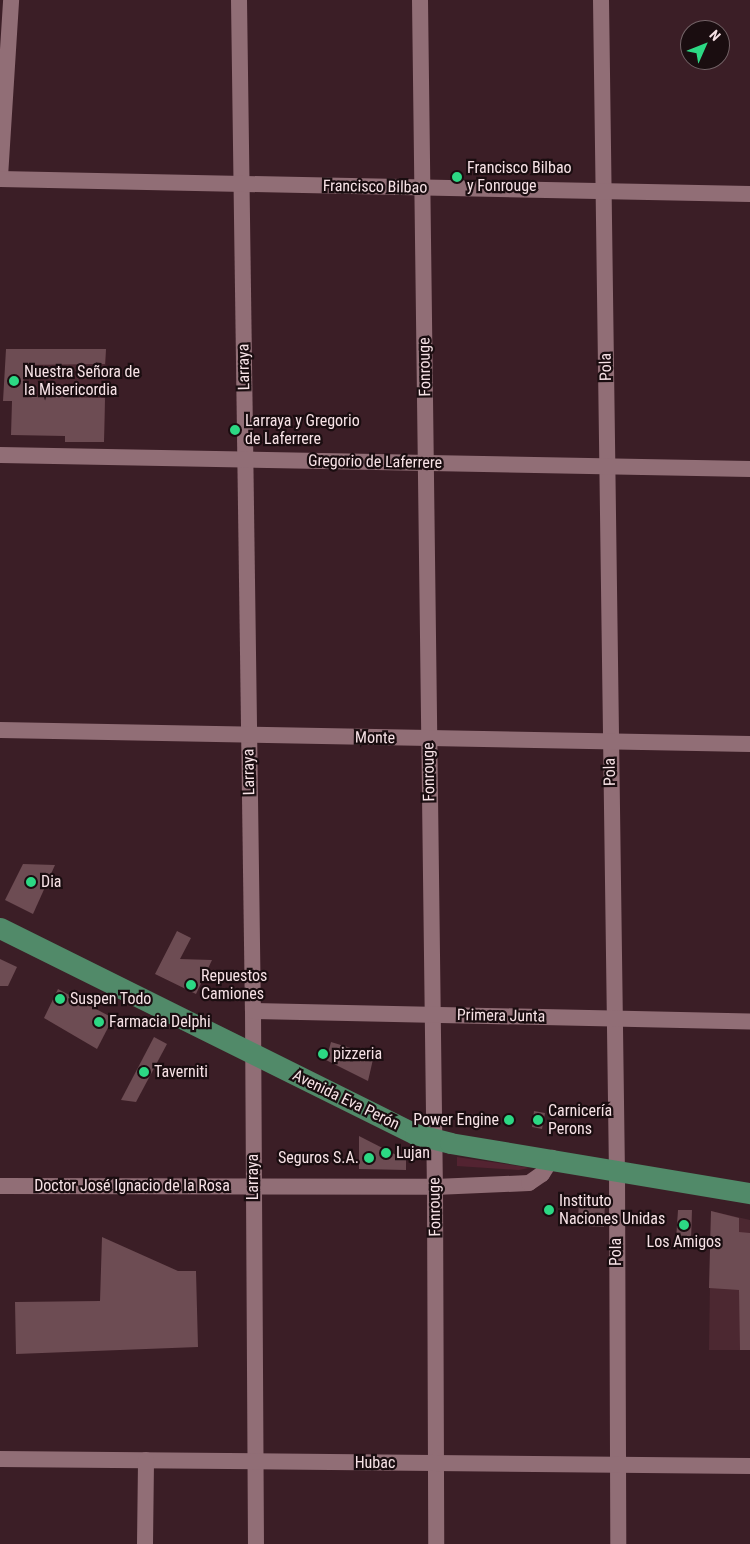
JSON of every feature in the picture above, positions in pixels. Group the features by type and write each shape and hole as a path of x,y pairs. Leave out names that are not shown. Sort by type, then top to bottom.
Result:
{"main road":[{"name":"Avenida Eva Perón","path":"0,928 253,1054 432,1140 552,1158 750,1193"}],"street":[{"path":"0,178 10,0"},
{"name":"Larraya","path":"239,0 253,1011 256,1544"},
{"name":"Fonrouge","path":"420,0 433,1014 432,1140 435,1187 436,1544"},
{"name":"Pola","path":"601,0 617,1170 616,1466 618,1544"},
{"name":"Francisco Bilbao","path":"0,178 750,194"},
{"name":"Gregorio de Laferrere","path":"0,455 750,469"},
{"name":"Monte","path":"0,730 750,744"},
{"name":"Primera Junta","path":"253,1011 750,1021"},
{"name":"Doctor José Ignacio de la Rosa","path":"0,1186 253,1185 435,1187 529,1183 542,1174 552,1158"},
{"name":"Hubac","path":"0,1459 750,1466"},
{"path":"144,1544 146,1460"}],"shaded area":[{"path":"21,349 106,349 104,442 65,442 65,398 23,396 24,366"},
{"path":"457,1157 529,1168 519,1170 457,1166"},
{"path":"711,1211 750,1220 750,1350 709,1350"}],"building":[{"path":"6,349 106,349 105,364 24,365 23,396 105,398 104,442 65,442 65,436 11,435 12,401 3,401"},
{"name":"Dia","path":"23,864 55,865 33,914 5,900"},
{"path":"177,931 191,938 180,959 212,960 196,994 155,974"},
{"path":"0,959 17,967 8,986 0,986"},
{"path":"58,989 113,1018 97,1049 44,1018"},
{"name":"Taverniti","path":"154,1037 167,1044 136,1102 121,1100"},
{"path":"331,1042 374,1055 368,1081 326,1060"},
{"name":"Carnicería Perons","path":"534,1111 545,1113 542,1129 532,1127"},
{"path":"359,1136 406,1160 406,1170 359,1169"},
{"path":"579,1200 605,1201 604,1227 586,1226 586,1219 578,1219"},
{"name":"Los Amigos","path":"678,1210 692,1210 691,1241 676,1240"},
{"path":"711,1211 739,1218 739,1232 750,1233 750,1350 740,1350 739,1290 709,1288"},
{"path":"102,1237 178,1271 196,1271 198,1347 16,1354 15,1302 100,1301"}],"place":[{"name":"Francisco Bilbao y Fonrouge","path":"457,177"},
{"name":"Nuestra Señora de la Misericordia","path":"14,381"},
{"name":"Larraya y Gregorio de Laferrere","path":"235,430"},
{"name":"Dia","path":"31,882"},
{"name":"Repuestos Camiones","path":"191,985"},
{"name":"Suspen Todo","path":"60,999"},
{"name":"Farmacia Delphi","path":"99,1022"},
{"name":"pizzeria","path":"323,1054"},
{"name":"Taverniti","path":"144,1072"},
{"name":"Power Engine","path":"509,1120"},
{"name":"Carnicería Perons","path":"538,1120"},
{"name":"Lujan","path":"386,1153"},
{"name":"Seguros S.A.","path":"369,1158"},
{"name":"Instituto Naciones Unidas","path":"549,1210"},
{"name":"Los Amigos","path":"684,1225"}]}
